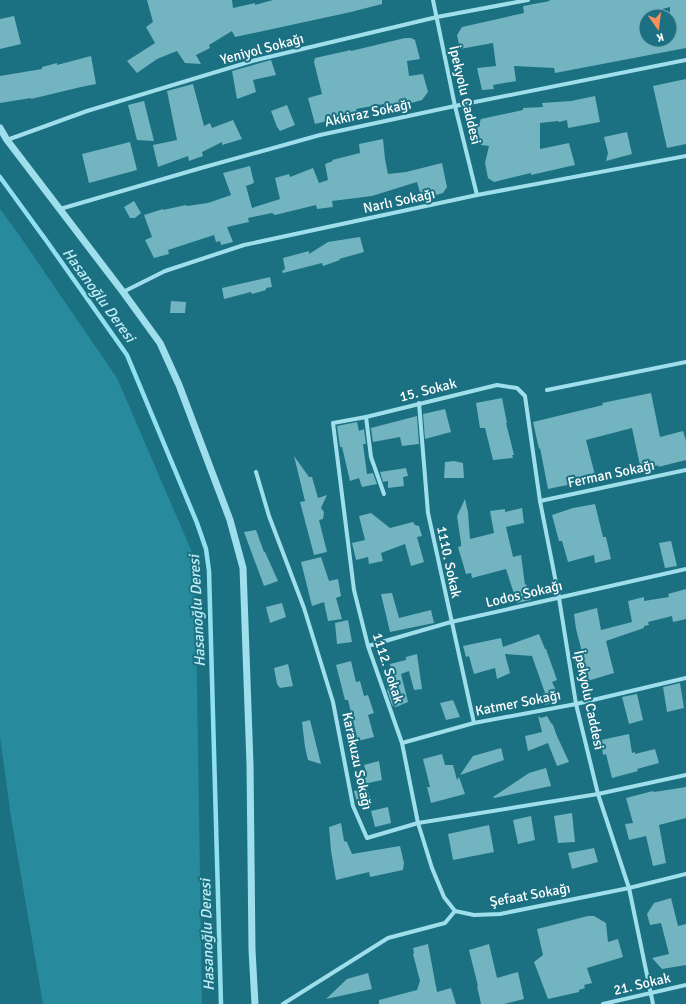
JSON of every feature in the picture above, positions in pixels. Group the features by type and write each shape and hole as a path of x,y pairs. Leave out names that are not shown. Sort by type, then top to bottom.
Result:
{"street":[{"name":"İpekyolu Caddesi","path":"433,0 455,106 477,195"},
{"name":"Yeniyol Sokağı","path":"7,140 87,111 256,60 437,17 528,0"},
{"name":"Akkiraz Sokağı","path":"60,209 320,135 455,106 686,60"},
{"path":"0,128 7,140 160,343 179,385 230,520 243,568 250,764 252,950 255,1004"},
{"name":"Narlı Sokağı","path":"123,292 165,271 244,245 477,195 686,156"},
{"path":"547,390 686,362"},
{"name":"15. Sokak","path":"333,423 366,418 419,403 497,385 516,388 525,396"},
{"name":"İpekyolu Caddesi","path":"525,396 540,500 559,598 576,704 598,794 629,888 654,1004"},
{"name":"1110. Sokak","path":"419,403 428,513 474,723"},
{"path":"366,418 370,457 384,494"},
{"name":"1112. Sokak","path":"333,423 354,590 368,646 402,744 418,823 432,868 444,897 455,911"},
{"name":"Ferman Sokağı","path":"540,500 686,470"},
{"name":"Karakuzu Sokağı","path":"256,472 269,516 304,608 333,702 353,806 367,838 418,823 598,794 686,775"},
{"name":"Lodos Sokağı","path":"368,646 451,622 686,569"},
{"name":"Katmer Sokağı","path":"402,744 474,723 576,704 686,678"},
{"name":"Şefaat Sokağı","path":"455,911 474,915 500,914 629,888 686,874"},
{"path":"283,1004 388,938 445,923 455,911"},
{"name":"21. Sokak","path":"603,1004 686,985"}],"shaded area":[{"path":"0,209 117,378 195,559 202,1004 43,1004 11,817 0,737"}],"building":[{"path":"147,0 232,0 233,8 255,3 255,5 273,0 382,0 382,4 235,37 232,31 209,45 210,48 196,55 201,64 185,63 177,51 157,59 137,73 127,61 155,43 146,27 153,22"},
{"path":"549,0 686,0 686,48 555,73 554,68 514,66 516,81 493,85 494,89 482,90 477,68 496,66 493,43 460,49 457,35 462,27 524,13 523,6 550,1"},
{"path":"14,16 21,44 0,49 0,19"},
{"path":"405,38 415,40 420,59 407,61 409,76 423,74 428,92 422,100 384,108 384,104 356,109 358,117 335,121 335,119 315,124 308,98 322,94 314,62 315,58"},
{"path":"91,56 96,84 31,99 0,103 0,76 42,69 42,67 57,63 57,65"},
{"path":"271,60 276,75 253,80 256,92 237,99 232,71"},
{"path":"686,79 686,144 667,148 653,86"},
{"path":"193,84 204,126 210,123 212,128 233,120 242,139 222,145 222,142 202,152 203,156 189,161 188,156 158,167 153,145 177,140 167,91"},
{"path":"595,96 600,122 568,128 567,120 540,123 540,149 569,143 575,165 531,175 531,173 494,182 488,178 485,163 489,146 481,145 476,125 479,124 481,119 523,110 523,108 543,107 542,103 571,101"},
{"path":"144,101 154,141 137,140 128,105"},
{"path":"287,105 295,125 280,131 271,111"},
{"path":"627,132 632,154 606,161 608,153 604,137"},
{"path":"383,139 388,174 406,172 442,163 447,187 443,193 429,197 421,196 417,182 372,196 332,201 333,207 317,209 316,205 275,215 272,213 248,218 249,222 227,227 233,242 221,245 220,241 216,242 214,235 168,250 169,254 154,258 145,240 152,237 144,215 163,209 208,203 231,195 223,173 250,166 254,183 246,186 252,208 280,199 275,178 289,174 290,177 313,168 319,183 328,180 325,164 333,161 332,160 360,153 359,144"},
{"path":"130,142 137,170 89,183 82,154"},
{"path":"134,201 141,213 135,218 130,218 124,207"},
{"path":"360,237 364,252 339,259 340,260 323,266 322,263 283,273 282,271 285,269 283,258 309,251 309,254 328,242"},
{"path":"270,277 272,287 266,288 266,290 224,299 222,288"},
{"path":"171,301 186,302 185,313 170,313"},
{"path":"651,393 660,437 683,431 686,441 686,460 641,470 632,428 586,440 596,479 548,489 533,422 603,405 602,403"},
{"path":"502,398 506,423 514,455 512,455 513,458 493,460 485,428 480,428 476,403"},
{"path":"445,409 451,432 425,439 423,414"},
{"path":"417,416 419,444 402,446 400,437 373,442 371,428"},
{"path":"357,422 359,431 364,429 366,444 363,444 367,474 373,473 377,484 362,487 359,478 350,481 342,447 340,447 337,426"},
{"path":"294,456 309,477 312,477 318,498 327,495 321,508 324,512 323,519 319,520 327,552 314,555 300,502 305,501"},
{"path":"454,461 463,463 464,478 444,478 445,462"},
{"path":"406,468 408,476 403,477 404,486 388,488 388,481 383,482 380,472"},
{"path":"465,499 468,512 470,539 494,533 490,511 505,509 505,512 522,508 524,523 506,527 513,557 521,555 525,585 526,584 531,600 517,603 506,569 472,578 471,573 466,574 458,547 461,546 461,543 457,516"},
{"path":"595,504 603,537 606,537 611,559 595,563 594,555 568,562 562,541 559,541 552,515 573,508"},
{"path":"371,513 390,528 413,522 415,525 419,526 422,536 417,537 424,562 411,566 405,544 381,553 383,561 369,564 368,557 356,560 352,543 365,540 359,516"},
{"path":"256,530 264,552 278,581 264,586 244,532"},
{"path":"671,541 677,566 665,568 659,543"},
{"path":"321,557 329,581 338,579 341,596 336,598 342,619 328,621 324,602 312,606 301,562"},
{"path":"686,589 686,619 673,622 672,616 648,622 649,625 644,626 644,628 606,641 614,673 580,682 574,658 583,656 574,614 597,608 601,630 632,622 628,601 644,597 644,601 669,597 668,594"},
{"path":"392,593 399,618 431,610 434,623 390,632 381,594"},
{"path":"282,603 286,617 270,623 266,607"},
{"path":"348,620 352,642 337,644 335,623"},
{"path":"539,634 557,680 552,682 559,696 555,697 556,702 545,705 542,694 545,693 532,656 505,654 510,673 497,679 495,668 474,674 469,656 466,657 463,646 501,638 503,647"},
{"path":"417,654 422,689 414,690 409,671 401,674 408,702 396,707 392,705 383,671 391,669 390,664 406,660 406,657"},
{"path":"351,661 356,682 360,681 364,696 368,695 374,713 368,715 374,737 358,741 348,700 345,700 336,665"},
{"path":"288,664 293,686 280,688 277,684 274,668"},
{"path":"680,683 684,708 667,712 663,687"},
{"path":"637,694 643,720 629,724 622,697"},
{"path":"453,700 460,717 446,720 440,703"},
{"path":"538,716 541,718 547,716 553,725 569,762 557,766 548,743 528,751 525,736 542,732"},
{"path":"310,720 321,764 308,760 302,722"},
{"path":"629,734 632,753 635,752 635,754 655,749 659,763 637,769 638,771 612,778 606,754 603,755 601,740"},
{"path":"501,748 504,760 460,775 473,756"},
{"path":"442,754 445,765 453,765 457,780 459,777 465,794 431,803 427,787 430,787 423,759"},
{"path":"379,761 382,780 364,784 362,773 366,772 364,765"},
{"path":"546,768 551,786 493,797 529,773"},
{"path":"686,787 686,818 659,825 666,863 653,866 646,836 629,840 625,824 633,823 626,798 653,791"},
{"path":"367,788 371,801 361,803 357,802 354,791"},
{"path":"388,807 391,823 375,827 371,811"},
{"path":"572,813 575,842 558,843 554,816"},
{"path":"531,816 535,840 518,844 513,820"},
{"path":"341,823 344,841 347,842 352,854 400,846 404,863 403,870 370,877 369,872 336,880 329,827"},
{"path":"489,825 494,852 453,860 448,834"},
{"path":"594,848 598,862 572,869 568,853"},
{"path":"671,898 678,926 686,924 686,965 662,969 652,958 669,954 661,923 650,925 647,914 654,903"},
{"path":"588,916 594,916 606,923 608,942 618,939 623,957 587,968 592,983 584,985 585,988 579,990 579,992 548,999 534,962 543,955 537,929"},
{"path":"428,944 437,992 451,988 456,1004 379,1004 379,1000 417,990 420,981 413,954 413,948"},
{"path":"489,944 497,978 518,972 524,999 504,1004 481,1004 469,950"},
{"path":"368,973 372,989 326,999 347,979"}],"waterway":[{"name":"Hasanoğlu Deresi","path":"0,177 127,355 197,523 206,549 209,571 221,1004"}]}
